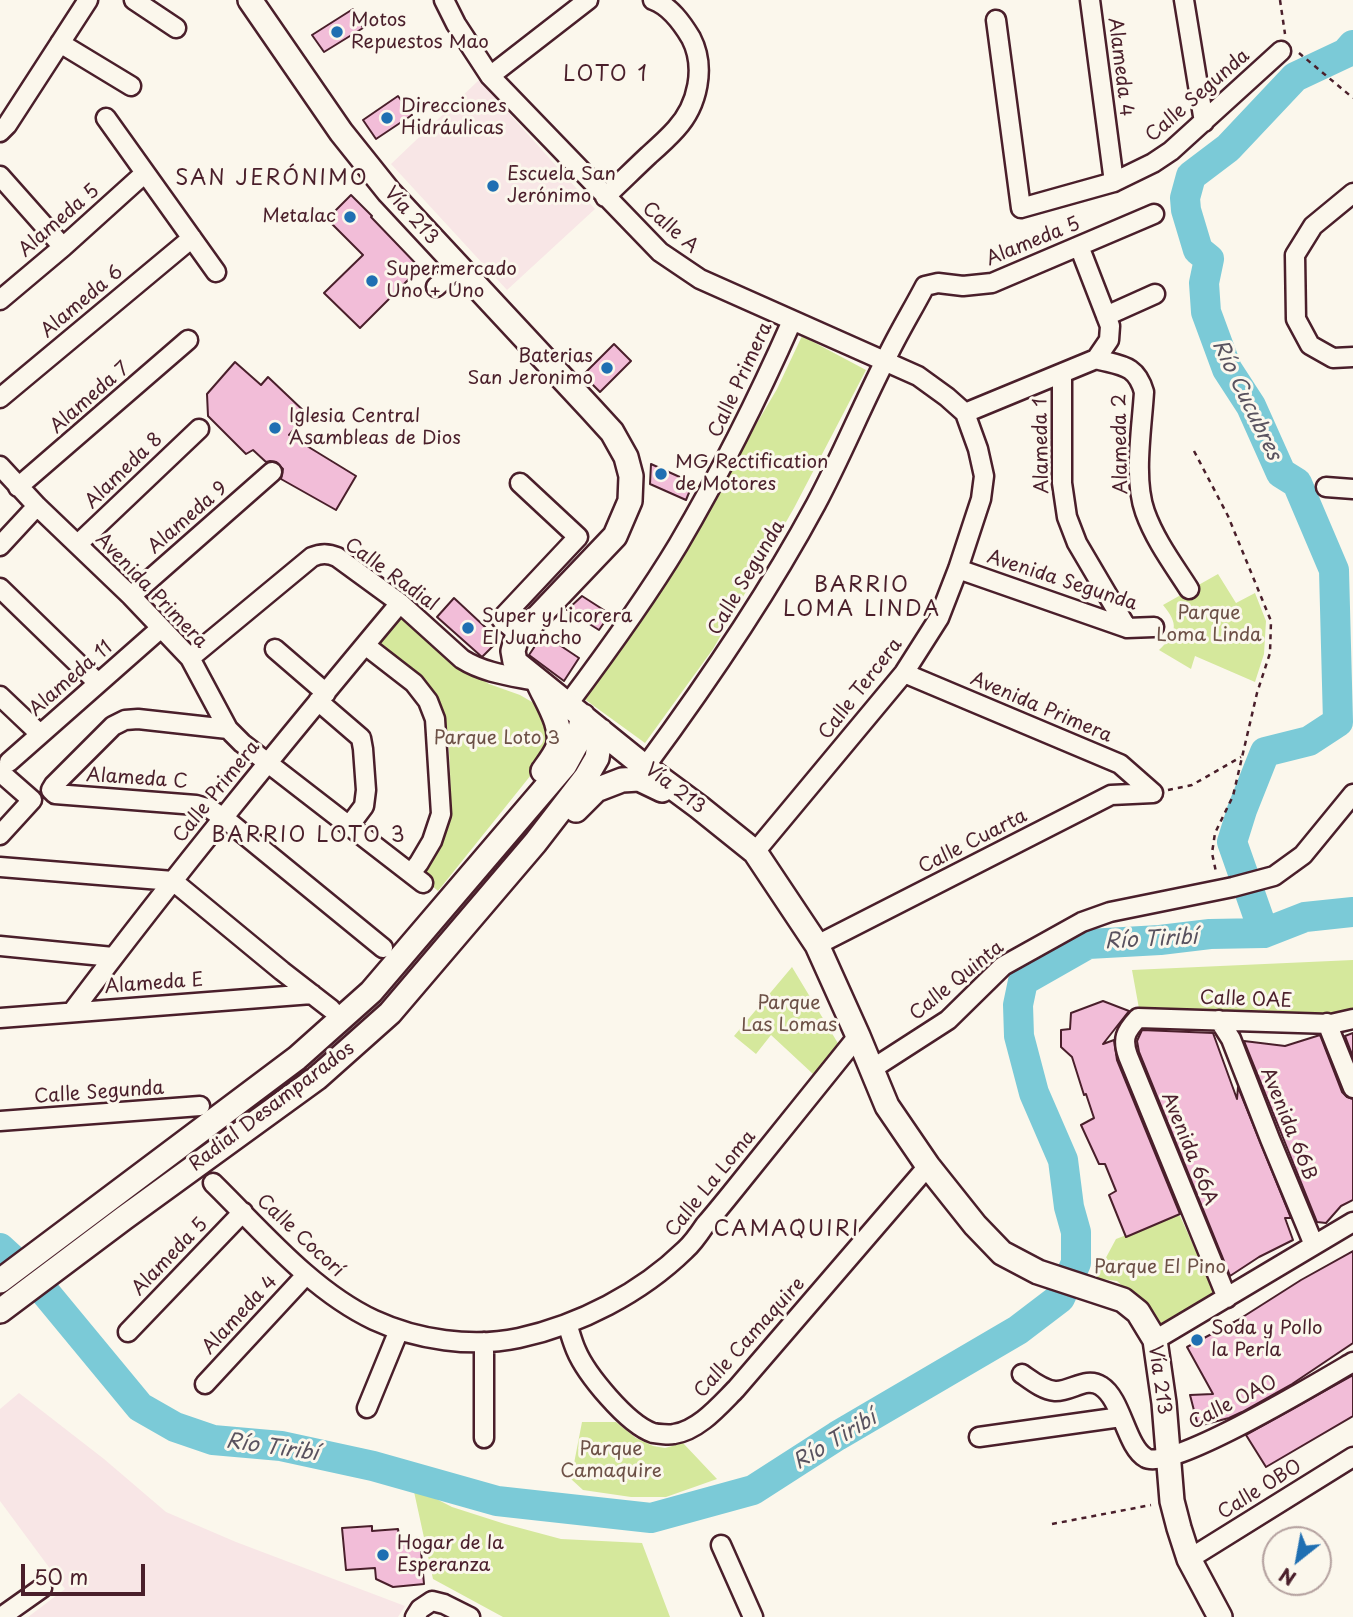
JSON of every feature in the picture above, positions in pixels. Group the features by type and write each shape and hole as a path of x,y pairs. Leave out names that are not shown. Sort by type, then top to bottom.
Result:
{"main road":[{"name":"Vía 213","path":"250,0 341,132 389,192 612,432 626,457 631,476 630,501 615,536 518,638 513,651 515,662 755,852 817,945 887,1106 928,1166 975,1225 1002,1253 1038,1272 1123,1300 1138,1312 1155,1340 1164,1402 1172,1501 1189,1559 1220,1617"},
{"path":"517,822 558,747 556,723 538,681"},
{"name":"Radial Desamparados","path":"0,1281 297,1058 371,992 565,765 576,745 575,710"},
{"name":"Radial Desamparados","path":"0,1311 317,1078 390,1013 535,843 586,777 597,758 601,731"},
{"path":"535,843 559,827 609,777 626,769 645,767"},
{"path":"596,790 622,780 639,779 699,807"}],"street":[{"path":"0,132 88,0"},
{"path":"134,0 176,28"},
{"name":"Calle A","path":"444,0 456,24 490,76 660,253 700,279 918,376 965,413"},
{"path":"490,76 588,0"},
{"path":"605,197 678,128 690,110 698,89 699,69 695,46 682,22 660,2 653,0"},
{"name":"Alameda 4","path":"1090,0 1114,182"},
{"path":"1184,0 1204,122"},
{"name":"Alameda 5","path":"996,20 1021,208"},
{"path":"60,43 131,86"},
{"name":"Calle Segunda","path":"1021,208 1114,182 1153,163 1204,122 1284,45"},
{"path":"106,118 216,272"},
{"name":"Alameda 5","path":"3,292 64,247 145,173"},
{"path":"0,176 64,247"},
{"path":"1353,193 1313,226 1294,255 1296,319 1310,345 1333,358 1353,357"},
{"name":"Alameda 5","path":"884,361 925,286 938,283 963,286 992,283 1154,214"},
{"name":"Alameda 6","path":"0,398 192,238"},
{"path":"965,413 1096,359 1109,340 1110,326 1079,246"},
{"path":"436,287 458,267"},
{"path":"1106,316 1155,294"},
{"name":"Calle Primera","path":"575,710 690,525 739,436 792,321"},
{"name":"Alameda 7","path":"18,487 188,340"},
{"name":"Alameda 2","path":"1096,359 1133,370 1140,379 1144,392 1139,475 1144,510 1158,540 1189,589"},
{"name":"Calle Segunda","path":"645,767 737,638 778,571 834,468 884,361"},
{"name":"Alameda 1","path":"1062,373 1062,483 1067,517 1077,543 1127,628"},
{"name":"Calle Tercera","path":"755,852 904,673 939,618 981,499 984,476 965,413"},
{"name":"Alameda 8","path":"78,544 198,429"},
{"name":"Avenida Primera","path":"0,466 190,658 228,729 242,743 417,878 419,863 432,841 441,814 435,719 428,701 414,683 365,645"},
{"name":"Alameda 9","path":"131,596 272,472"},
{"path":"470,663 491,660 509,649 518,638 502,619 578,537 520,483"},
{"path":"1326,487 1353,489"},
{"path":"0,546 37,506"},
{"name":"Calle Radial","path":"190,658 308,560 317,555 330,554 337,556 400,603 470,663 538,681"},
{"name":"Avenida Segunda","path":"958,569 1127,628 1154,627"},
{"path":"0,588 98,683"},
{"name":"Calle Primera","path":"72,1012 267,763 400,603"},
{"name":"Alameda 11","path":"5,767 161,628"},
{"path":"275,649 361,738 366,790 364,806 349,826"},
{"name":"Avenida Primera","path":"904,673 1120,764 1153,793"},
{"path":"0,696 40,734"},
{"name":"Alameda C","path":"228,729 138,719 125,720 113,726 51,790 55,794 195,805 210,809 383,948"},
{"path":"0,835 32,800 5,767"},
{"name":"Calle Cuarta","path":"817,945 1111,795 1153,793"},
{"path":"1227,888 1274,876 1304,855 1353,794"},
{"path":"0,867 173,881 331,1009"},
{"name":"Calle Quinta","path":"872,1069 948,1020 1003,966 1082,922 1110,912 1227,888"},
{"path":"0,946 113,957"},
{"name":"Alameda E","path":"0,1018 312,994"},
{"name":"Calle 0AE","path":"1138,1018 1327,1023 1353,1019"},
{"name":"Avenida 66A","path":"1138,1018 1125,1038 1124,1045 1227,1298"},
{"name":"Avenida 66B","path":"1219,1020 1231,1039 1314,1245"},
{"path":"1327,1023 1353,1088"},
{"name":"Calle La Loma","path":"567,1324 606,1306 646,1282 686,1250 858,1036"},
{"name":"Calle Segunda","path":"0,1121 200,1106"},
{"name":"Calle Camaquire","path":"567,1324 577,1352 596,1382 612,1402 633,1420 653,1433 674,1434 691,1427 736,1390 928,1166"},
{"name":"Calle Cocorí","path":"213,1183 306,1275 336,1298 399,1330 439,1340 484,1342 518,1338 567,1324"},
{"name":"Alameda 5","path":"128,1332 243,1212"},
{"path":"1155,1340 1353,1222"},
{"name":"Alameda 4","path":"205,1384 306,1275"},
{"path":"367,1408 399,1330"},
{"path":"484,1342 484,1438"},
{"name":"Calle 0AO","path":"1167,1458 1241,1426 1353,1362"},
{"path":"1022,1374 1052,1391 1063,1391 1091,1382 1098,1383 1106,1389 1143,1457 1150,1460 1167,1458"},
{"path":"979,1437 1121,1417"},
{"name":"Calle 0BO","path":"1189,1559 1353,1457"},
{"path":"721,1545 753,1617"},
{"path":"3,1610 42,1588"},
{"path":"415,1617 432,1601 470,1617"}],"path":[{"path":"1280,0 1284,45"},
{"path":"1309,62 1353,97"},
{"path":"1194,451 1228,516 1271,621 1270,653 1257,693 1233,796 1215,832 1212,853 1227,888"},
{"path":"1153,793 1192,785 1241,757"},
{"path":"1052,1524 1141,1507"}],"shaded area":[{"name":"Escuela San Jerónimo","path":"479,80 595,209 507,290 391,164"},
{"path":"19,1393 104,1459 166,1512 236,1542 405,1606 398,1617 28,1617 65,1589 0,1501 0,1409"}],"green space":[{"path":"802,336 866,370 794,508 713,649 645,743 583,698 655,596 777,389"},
{"name":"Parque Loma Linda","path":"1218,574 1236,603 1255,593 1266,621 1264,654 1255,682 1195,656 1191,669 1159,650 1174,628 1172,618 1163,605"},
{"name":"Parque Loto 3","path":"398,615 406,616 472,673 489,684 520,695 544,709 551,731 547,755 438,891 422,877 422,873 442,837 449,816 447,731 437,702 422,677 375,642"},
{"path":"1353,960 1353,1013 1328,1018 1140,1014 1132,970"},
{"name":"Parque Las Lomas","path":"792,967 839,1045 813,1074 771,1035 756,1054 734,1036"},
{"name":"Parque El Pino","path":"1180,1216 1216,1295 1156,1330 1130,1293 1117,1281 1095,1278 1116,1239"},
{"name":"Parque Camaquire","path":"582,1422 616,1422 636,1438 653,1446 665,1448 683,1443 717,1479 666,1497 631,1497 583,1490 571,1479"},
{"path":"413,1487 452,1507 561,1539 642,1543 670,1617 503,1617 433,1579"}],"building":[{"name":"Motos Repuestos Mao","path":"353,9 363,28 324,52 312,35"},
{"name":"Direcciones Hidráulicas","path":"398,96 412,115 376,139 363,120"},
{"name":"Supermercado Uno + Uno","path":"351,195 420,268 360,328 324,293 363,255 327,219"},
{"name":"Baterias San Jeronimo","path":"614,344 631,361 600,392 583,375"},
{"path":"235,362 261,385 268,377 307,414 289,435 356,476 336,510 281,479 283,469 276,462 266,462 253,450 246,454 208,416 207,394"},
{"name":"MG Rectification de Motores","path":"651,464 693,483 686,500 650,484"},
{"path":"582,596 610,614 599,630 567,610"},
{"name":"Super y Licorera El Juancho","path":"454,598 499,640 482,657 437,617"},
{"path":"543,634 579,658 564,681 529,655"},
{"path":"1103,1001 1129,1011 1103,1044 1114,1040 1117,1060 1180,1214 1126,1237 1109,1195 1116,1191 1105,1164 1099,1164 1081,1125 1094,1118 1086,1094 1084,1095 1072,1057 1061,1047 1061,1030 1070,1029 1071,1013"},
{"path":"1142,1030 1213,1033 1237,1099 1238,1087 1291,1218 1285,1218 1293,1240 1259,1257 1230,1276 1139,1052 1137,1041"},
{"path":"1353,1033 1353,1057 1345,1036"},
{"path":"1320,1035 1342,1092 1353,1099 1353,1200 1341,1206 1326,1223 1317,1222 1244,1041 1285,1046"},
{"path":"1353,1251 1353,1343 1292,1384 1242,1412 1198,1426 1190,1395 1213,1394 1187,1347 1238,1320"},
{"path":"1353,1375 1353,1416 1266,1467 1246,1435"},
{"name":"Hogar de la Esperanza","path":"372,1526 372,1531 398,1529 400,1542 420,1540 424,1584 393,1587 376,1579 375,1568 346,1570 342,1528"}],"waterway":[{"name":"Río Cucubres","path":"1264,933 1232,842 1265,752 1309,741 1338,722 1334,570 1297,483 1281,473 1251,406 1227,369 1206,312 1204,283 1209,259 1198,250 1185,198 1191,176 1228,148 1295,77 1346,53 1353,45"},
{"name":"Río Tiribí","path":"0,1248 35,1280 140,1407 175,1427 213,1440 281,1446 373,1466 497,1501 651,1518 753,1490 837,1436 1018,1330 1060,1298 1076,1263 1076,1232 1069,1207 1063,1160 1034,1093 1019,1036 1018,1005 1023,981 1088,944 1210,934 1264,933 1305,917 1353,912"}],"place":[{"name":"Motos Repuestos Mao","path":"337,32"},
{"name":"Direcciones Hidráulicas","path":"387,118"},
{"name":"Escuela San Jerónimo","path":"493,186"},
{"name":"Metalac","path":"350,217"},
{"name":"Supermercado Uno + Uno","path":"372,281"},
{"name":"Baterias San Jeronimo","path":"607,368"},
{"name":"Iglesia Central Asambleas de Dios","path":"275,428"},
{"name":"MG Rectification de Motores","path":"661,474"},
{"name":"Super y Licorera El Juancho","path":"468,628"},
{"name":"Soda y Pollo la Perla","path":"1197,1340"},
{"name":"Hogar de la Esperanza","path":"383,1555"}],"district":[{"name":"LOTO 1","path":"606,75"},
{"name":"SAN JERÓNIMO","path":"272,179"},
{"name":"BARRIO LOMA LINDA","path":"862,598"},
{"name":"BARRIO LOTO 3","path":"309,836"},
{"name":"CAMAQUIRI","path":"787,1230"}]}
